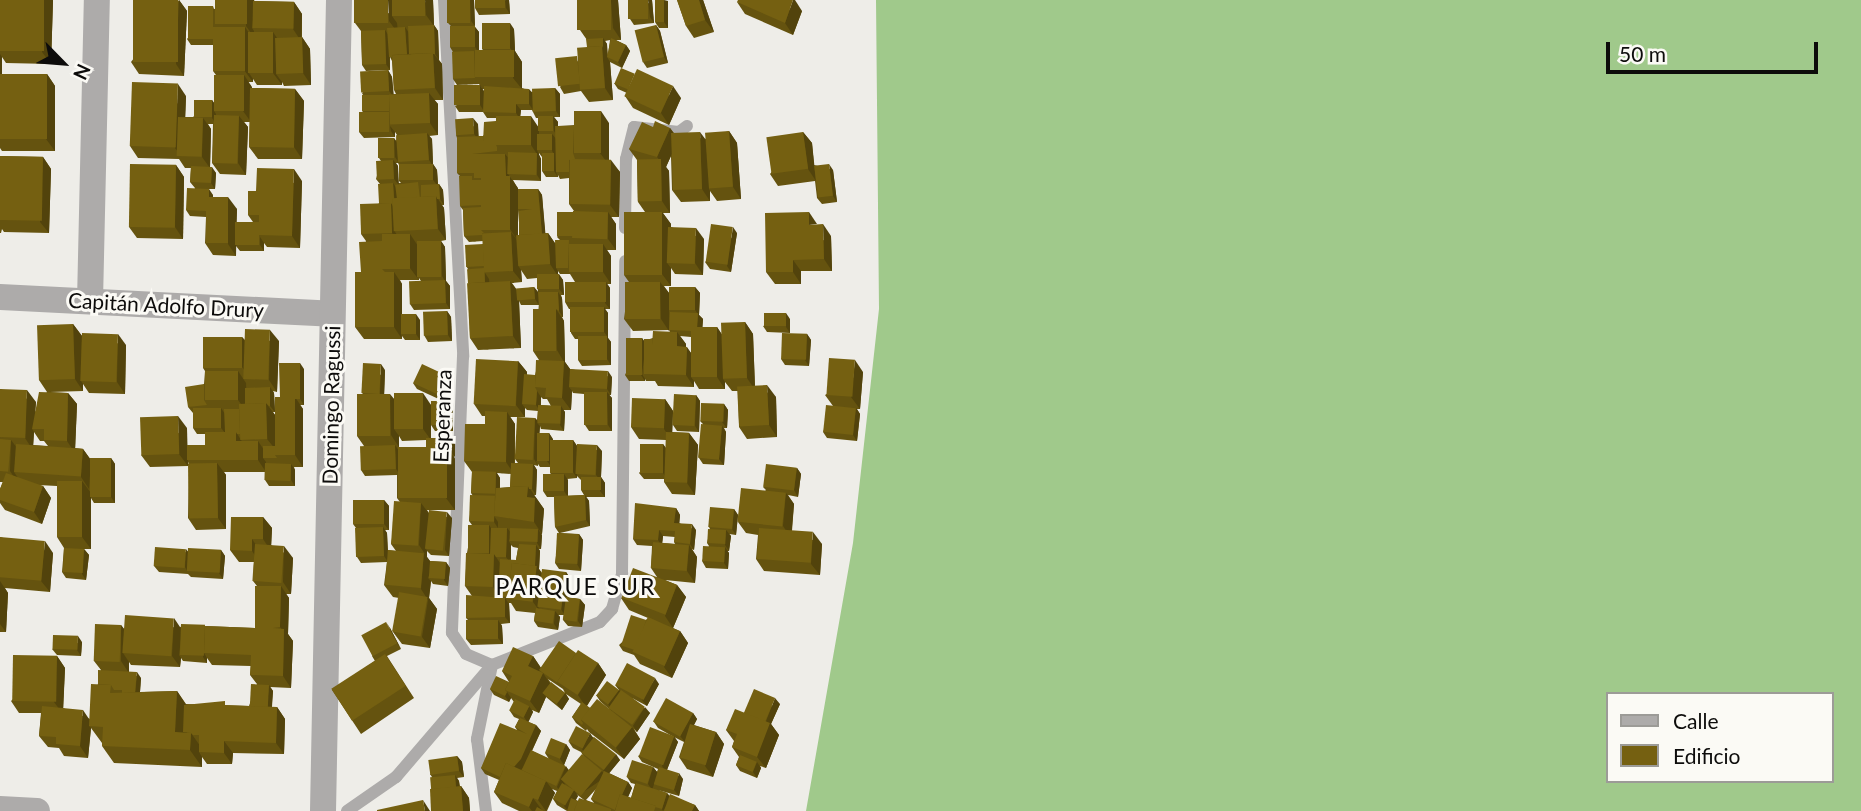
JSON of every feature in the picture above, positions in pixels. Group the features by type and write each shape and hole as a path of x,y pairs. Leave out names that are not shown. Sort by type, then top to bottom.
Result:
{"street":[{"path":"90,301 97,0"},
{"name":"Domingo Ragussi","path":"323,811 338,0"},
{"name":"Capitán Adolfo Drury","path":"0,297 332,314"},
{"path":"0,809 37,811"}],"lane":[{"name":"Esperanza","path":"444,0 463,356 452,633 466,654 492,666"},
{"path":"347,811 396,777 492,666 590,627 612,609 622,573 626,159 634,127 678,132 687,126"},
{"path":"486,811 477,739 492,666"}],"green space":[{"path":"876,0 1861,0 1861,811 806,811 853,543 879,309"}],"building":[{"path":"0,0 44,0 44,51 0,51"},
{"path":"133,0 178,0 178,62 133,62"},
{"path":"215,0 247,0 247,24 215,24"},
{"path":"354,0 388,0 388,23 354,23"},
{"path":"392,0 425,0 425,16 392,16"},
{"path":"447,0 470,0 470,23 447,23"},
{"path":"475,0 505,0 505,8 475,8"},
{"path":"577,0 611,0 611,30 577,30"},
{"path":"628,0 648,0 648,19 628,19"},
{"path":"655,0 664,0 664,22 655,22"},
{"path":"677,0 699,0 705,20 686,26"},
{"path":"793,0 785,23 737,2"},
{"path":"253,1 294,2 294,29 253,28"},
{"path":"188,6 213,6 213,39 188,39"},
{"path":"482,23 510,23 510,49 482,49"},
{"path":"434,25 435,54 409,54 408,26"},
{"path":"656,25 664,57 643,62 635,30"},
{"path":"450,26 475,26 475,47 450,47"},
{"path":"213,27 245,27 245,71 213,71"},
{"path":"405,27 407,54 389,57 387,28"},
{"path":"385,30 386,64 362,65 361,31"},
{"path":"248,32 273,32 273,73 248,73"},
{"path":"302,37 303,73 276,74 275,38"},
{"path":"603,38 603,48 587,47 586,39"},
{"path":"611,38 626,45 618,62 607,57"},
{"path":"602,46 605,88 580,90 577,48"},
{"path":"475,50 514,50 514,77 475,77"},
{"path":"474,51 475,78 453,79 452,52"},
{"path":"433,53 435,88 394,90 392,55"},
{"path":"577,56 580,84 558,86 555,58"},
{"path":"621,68 635,74 628,90 614,84"},
{"path":"637,69 673,86 661,113 624,96"},
{"path":"388,70 389,91 361,92 360,71"},
{"path":"0,74 47,74 47,139 0,139"},
{"path":"214,75 244,75 244,111 214,111"},
{"path":"132,82 178,84 176,148 130,146"},
{"path":"454,85 480,85 480,105 454,105"},
{"path":"484,86 529,89 529,104 516,104 516,113 483,112"},
{"path":"250,88 295,89 294,148 249,147"},
{"path":"555,88 556,111 533,112 532,89"},
{"path":"429,93 430,123 390,124 389,94"},
{"path":"362,95 389,95 389,111 362,111"},
{"path":"194,100 212,100 212,117 194,117"},
{"path":"574,111 601,111 601,153 574,153"},
{"path":"359,112 389,112 389,132 359,132"},
{"path":"214,115 239,116 237,164 212,163"},
{"path":"496,116 531,116 531,145 496,145"},
{"path":"538,116 553,116 553,131 538,131"},
{"path":"178,117 203,118 202,157 177,156"},
{"path":"473,118 474,134 456,135 455,119"},
{"path":"496,121 497,151 472,154 505,154 506,176 474,178 474,173 457,173 457,137 483,136 483,142 484,122"},
{"path":"655,121 670,128 657,157 629,149 642,122 653,127"},
{"path":"555,126 574,126 575,159 569,160 569,172 556,172"},
{"path":"729,131 733,187 709,189 705,133"},
{"path":"700,132 702,189 673,190 671,133"},
{"path":"803,132 808,169 772,174 766,137"},
{"path":"427,133 429,160 398,162 396,135"},
{"path":"537,134 552,134 552,150 537,150"},
{"path":"378,138 394,138 394,158 378,158"},
{"path":"508,152 537,153 536,175 507,174"},
{"path":"542,153 554,153 554,171 542,171"},
{"path":"0,156 43,157 42,221 0,220"},
{"path":"570,159 611,160 610,205 569,204"},
{"path":"637,159 661,159 662,201 638,201"},
{"path":"393,160 394,179 377,180 376,161"},
{"path":"130,164 176,165 175,228 129,227"},
{"path":"399,164 433,164 433,180 399,180"},
{"path":"829,164 833,196 818,198 814,166"},
{"path":"191,166 212,167 211,183 190,182"},
{"path":"257,168 294,169 292,236 259,235 259,215 248,215 248,191 256,191"},
{"path":"459,176 472,176 472,180 481,180 481,205 460,206"},
{"path":"481,176 510,176 510,230 481,230"},
{"path":"418,182 420,198 397,201 395,185"},
{"path":"393,183 393,206 391,203 379,203 378,184"},
{"path":"439,184 440,199 436,196 421,197 421,185"},
{"path":"187,188 209,189 206,211 186,210"},
{"path":"518,189 538,189 542,234 519,235 519,211 532,209 518,209"},
{"path":"436,196 438,229 394,231 392,198"},
{"path":"206,197 228,197 228,243 206,243"},
{"path":"391,203 392,233 361,234 360,204"},
{"path":"481,207 481,230 484,233 464,236 463,208"},
{"path":"573,211 608,212 607,239 572,238"},
{"path":"557,212 573,212 573,236 557,236"},
{"path":"624,212 662,212 662,275 624,275"},
{"path":"809,212 809,225 823,224 824,259 793,260 793,272 766,272 765,213"},
{"path":"235,222 259,222 259,245 235,245"},
{"path":"711,224 733,227 727,265 706,262"},
{"path":"668,227 696,228 695,264 667,263"},
{"path":"511,232 513,271 484,272 482,234"},
{"path":"548,233 550,264 518,266 516,235"},
{"path":"382,234 410,234 410,269 382,269"},
{"path":"555,240 569,240 568,268 556,268"},
{"path":"382,241 382,269 385,272 361,272 359,242"},
{"path":"417,241 441,241 441,277 417,277"},
{"path":"483,244 484,266 466,267 465,245"},
{"path":"569,244 603,244 603,272 569,272"},
{"path":"484,268 485,282 468,283 467,269"},
{"path":"355,272 394,272 394,327 355,327"},
{"path":"537,274 559,274 559,289 537,289"},
{"path":"445,280 446,303 410,304 409,281"},
{"path":"510,281 513,336 470,338 467,283"},
{"path":"565,282 606,282 606,302 565,302"},
{"path":"625,282 660,282 660,319 625,319"},
{"path":"534,287 535,299 517,301 516,289"},
{"path":"669,287 695,287 695,310 669,310"},
{"path":"538,292 558,292 559,311 539,309"},
{"path":"570,307 604,307 604,332 570,332"},
{"path":"533,309 556,309 556,351 533,351"},
{"path":"447,311 448,335 424,336 423,312"},
{"path":"670,312 698,313 697,328 691,328 691,331 669,330"},
{"path":"764,313 786,313 786,326 764,326"},
{"path":"401,314 416,314 416,334 401,334"},
{"path":"745,322 747,378 723,379 721,323"},
{"path":"73,324 75,379 39,380 37,325"},
{"path":"691,327 717,327 717,377 691,377"},
{"path":"245,329 270,330 268,380 243,379"},
{"path":"653,331 677,332 677,346 687,347 686,375 650,374"},
{"path":"82,333 118,334 116,382 80,381"},
{"path":"782,333 807,334 806,360 781,359"},
{"path":"578,336 607,336 607,360 578,360"},
{"path":"203,337 242,337 242,368 203,368"},
{"path":"626,338 642,338 642,375 626,375"},
{"path":"644,339 652,339 652,374 644,374"},
{"path":"829,358 855,360 852,397 826,395"},
{"path":"476,359 518,361 516,406 474,404"},
{"path":"536,360 564,361 562,398 545,397 546,388 535,387"},
{"path":"279,363 300,363 300,399 280,397"},
{"path":"363,363 381,364 379,394 361,393"},
{"path":"422,364 448,376 439,395 413,383"},
{"path":"570,369 608,371 607,389 569,387"},
{"path":"205,371 238,371 238,400 205,400"},
{"path":"524,374 535,375 536,405 522,404"},
{"path":"204,384 204,400 207,405 188,407 185,387"},
{"path":"767,385 769,425 739,427 737,387"},
{"path":"270,387 270,406 266,403 245,404 245,388"},
{"path":"0,389 27,390 25,438 0,437"},
{"path":"39,392 68,393 67,441 44,440 44,429 32,429"},
{"path":"584,392 607,392 607,425 584,425"},
{"path":"394,393 423,393 423,429 394,429"},
{"path":"357,394 390,394 390,436 357,436"},
{"path":"674,394 696,395 694,426 672,425"},
{"path":"275,397 295,397 295,455 275,455"},
{"path":"632,398 665,399 664,428 631,427"},
{"path":"431,401 449,401 449,425 431,425"},
{"path":"266,403 267,439 240,440 239,404"},
{"path":"701,403 724,404 723,422 700,421"},
{"path":"538,405 561,406 560,424 537,423"},
{"path":"826,405 856,408 853,435 823,432"},
{"path":"193,408 221,408 221,428 193,428"},
{"path":"224,409 239,409 240,434 225,432"},
{"path":"485,411 507,412 506,462 464,461 465,424 485,424"},
{"path":"178,416 179,454 141,455 140,417"},
{"path":"517,417 535,418 533,460 515,459"},
{"path":"701,424 722,426 719,460 698,458"},
{"path":"205,432 236,432 236,441 258,441 258,460 205,460"},
{"path":"666,432 689,433 687,483 664,482"},
{"path":"537,433 549,433 549,461 537,461"},
{"path":"426,438 450,438 450,451 447,447 426,447"},
{"path":"0,439 11,440 8,472 0,471"},
{"path":"550,440 573,440 573,473 550,473"},
{"path":"16,444 83,449 81,477 14,472"},
{"path":"577,444 597,445 595,475 575,474"},
{"path":"640,444 663,444 663,473 640,473"},
{"path":"187,445 205,445 205,460 187,460"},
{"path":"395,445 396,469 361,470 360,446"},
{"path":"263,446 275,446 277,458 263,458"},
{"path":"398,447 447,447 447,498 398,498"},
{"path":"90,458 111,458 111,497 90,497"},
{"path":"217,463 218,518 189,518 188,464"},
{"path":"265,463 291,464 290,481 264,480"},
{"path":"511,463 533,464 532,489 528,486 510,487"},
{"path":"766,464 797,468 794,491 763,487"},
{"path":"472,471 496,472 495,494 471,493"},
{"path":"6,473 43,486 34,512 0,500 0,489"},
{"path":"543,474 564,474 564,491 543,491"},
{"path":"581,477 601,477 601,490 581,490"},
{"path":"57,481 82,481 82,537 57,537"},
{"path":"528,486 527,497 535,498 534,522 494,516 496,488"},
{"path":"741,488 786,493 782,527 737,522"},
{"path":"470,495 495,496 494,522 469,521"},
{"path":"585,495 586,520 555,527 554,496"},
{"path":"353,500 384,500 384,524 353,524"},
{"path":"394,501 421,503 418,546 391,544"},
{"path":"635,503 676,508 674,523 692,524 690,544 674,542 675,531 659,530 658,540 633,539"},
{"path":"710,507 734,509 732,529 708,527"},
{"path":"429,510 447,512 443,551 425,549"},
{"path":"231,517 263,517 263,539 252,539 252,551 230,550"},
{"path":"468,525 489,525 489,553 468,553"},
{"path":"383,527 384,556 356,557 355,528"},
{"path":"491,528 507,528 506,557 490,554"},
{"path":"510,528 538,529 538,542 510,541"},
{"path":"759,528 813,532 811,563 757,559"},
{"path":"708,529 726,530 725,544 707,543"},
{"path":"557,533 579,534 577,564 555,563"},
{"path":"0,537 45,541 41,581 0,577"},
{"path":"653,542 689,545 687,571 651,568"},
{"path":"255,544 284,546 281,583 252,581"},
{"path":"519,544 536,545 535,566 512,563 508,597 498,596 500,559 516,560"},
{"path":"703,546 725,547 724,562 702,561"},
{"path":"155,547 186,549 185,568 154,566"},
{"path":"64,548 84,549 83,573 63,572"},
{"path":"188,548 221,550 220,573 187,571"},
{"path":"388,550 424,553 421,588 385,585"},
{"path":"466,553 494,554 493,587 465,586"},
{"path":"430,561 446,562 445,579 429,578"},
{"path":"512,563 537,566 532,602 508,599"},
{"path":"633,568 677,585 665,615 622,598"},
{"path":"542,569 566,572 561,610 537,607"},
{"path":"255,586 281,586 280,627 273,628 284,629 283,676 250,675 251,655 204,653 205,626 255,628"},
{"path":"399,592 428,597 421,636 392,631"},
{"path":"466,595 505,598 505,617 466,618"},
{"path":"566,597 580,599 577,622 563,620"},
{"path":"536,608 555,611 553,624 534,621"},
{"path":"125,615 174,618 171,656 122,653"},
{"path":"631,615 646,620 636,650 621,645"},
{"path":"648,617 680,631 665,666 633,652"},
{"path":"466,620 498,620 498,639 466,639"},
{"path":"386,622 397,643 373,656 361,635"},
{"path":"95,624 121,625 120,662 94,661"},
{"path":"181,624 205,625 204,656 180,655"},
{"path":"53,635 78,636 77,650 53,649"},
{"path":"559,641 576,653 558,683 539,670"},
{"path":"513,647 533,656 528,666 543,673 530,701 505,690 512,676 502,671"},
{"path":"578,650 598,663 577,695 557,682"},
{"path":"385,654 406,686 352,721 331,689"},
{"path":"13,655 57,656 56,702 12,701"},
{"path":"627,663 655,678 644,700 615,685"},
{"path":"98,670 137,672 135,692 122,693 122,690 114,690 111,685 98,684"},
{"path":"496,676 509,682 505,696 490,689"},
{"path":"607,681 619,690 608,704 596,695"},
{"path":"551,682 565,693 557,704 542,693"},
{"path":"91,684 111,685 110,693 177,691 175,732 191,733 190,750 102,746 103,727 89,726"},
{"path":"251,684 269,685 268,707 250,706"},
{"path":"754,689 775,698 765,722 744,713"},
{"path":"621,690 645,707 632,725 608,708"},
{"path":"666,698 693,713 680,737 653,722"},
{"path":"515,699 529,706 523,718 509,711"},
{"path":"597,699 632,727 616,748 581,719"},
{"path":"225,701 225,705 277,707 276,743 224,741 224,753 199,752 199,735 183,732 184,705"},
{"path":"582,702 590,708 581,720 582,725 572,717"},
{"path":"42,706 83,710 80,746 56,744 56,737 39,736"},
{"path":"735,709 770,723 757,757 732,747 737,734 726,730"},
{"path":"520,718 536,725 521,759 514,767 506,763 500,777 481,768 500,723 527,734 515,727"},
{"path":"690,724 716,732 706,765 680,757"},
{"path":"576,726 590,733 583,748 568,741"},
{"path":"650,727 674,736 663,765 639,756"},
{"path":"594,737 616,754 604,770 582,753"},
{"path":"551,738 566,744 560,759 545,753"},
{"path":"531,750 565,766 556,786 522,770"},
{"path":"582,754 602,771 581,796 561,779"},
{"path":"740,755 757,762 753,772 736,765"},
{"path":"457,756 459,771 430,775 428,760"},
{"path":"632,760 653,767 647,784 626,777"},
{"path":"506,763 546,781 538,800 533,798 529,807 494,792"},
{"path":"659,767 679,773 674,790 654,784"},
{"path":"604,771 628,782 622,795 620,794 615,810 591,799"},
{"path":"455,775 456,787 431,789 430,777"},
{"path":"562,783 574,790 565,806 553,799"},
{"path":"636,783 667,793 662,809 631,798"},
{"path":"461,786 463,811 431,811 430,789"},
{"path":"620,794 656,806 654,811 615,811"},
{"path":"670,794 695,805 692,811 664,811"},
{"path":"571,798 578,801 574,811 567,811"},
{"path":"579,798 611,809 611,811 574,811"},
{"path":"423,800 425,811 377,811 377,810"}],"district":[{"name":"PARQUE SUR","path":"576,586"}]}
